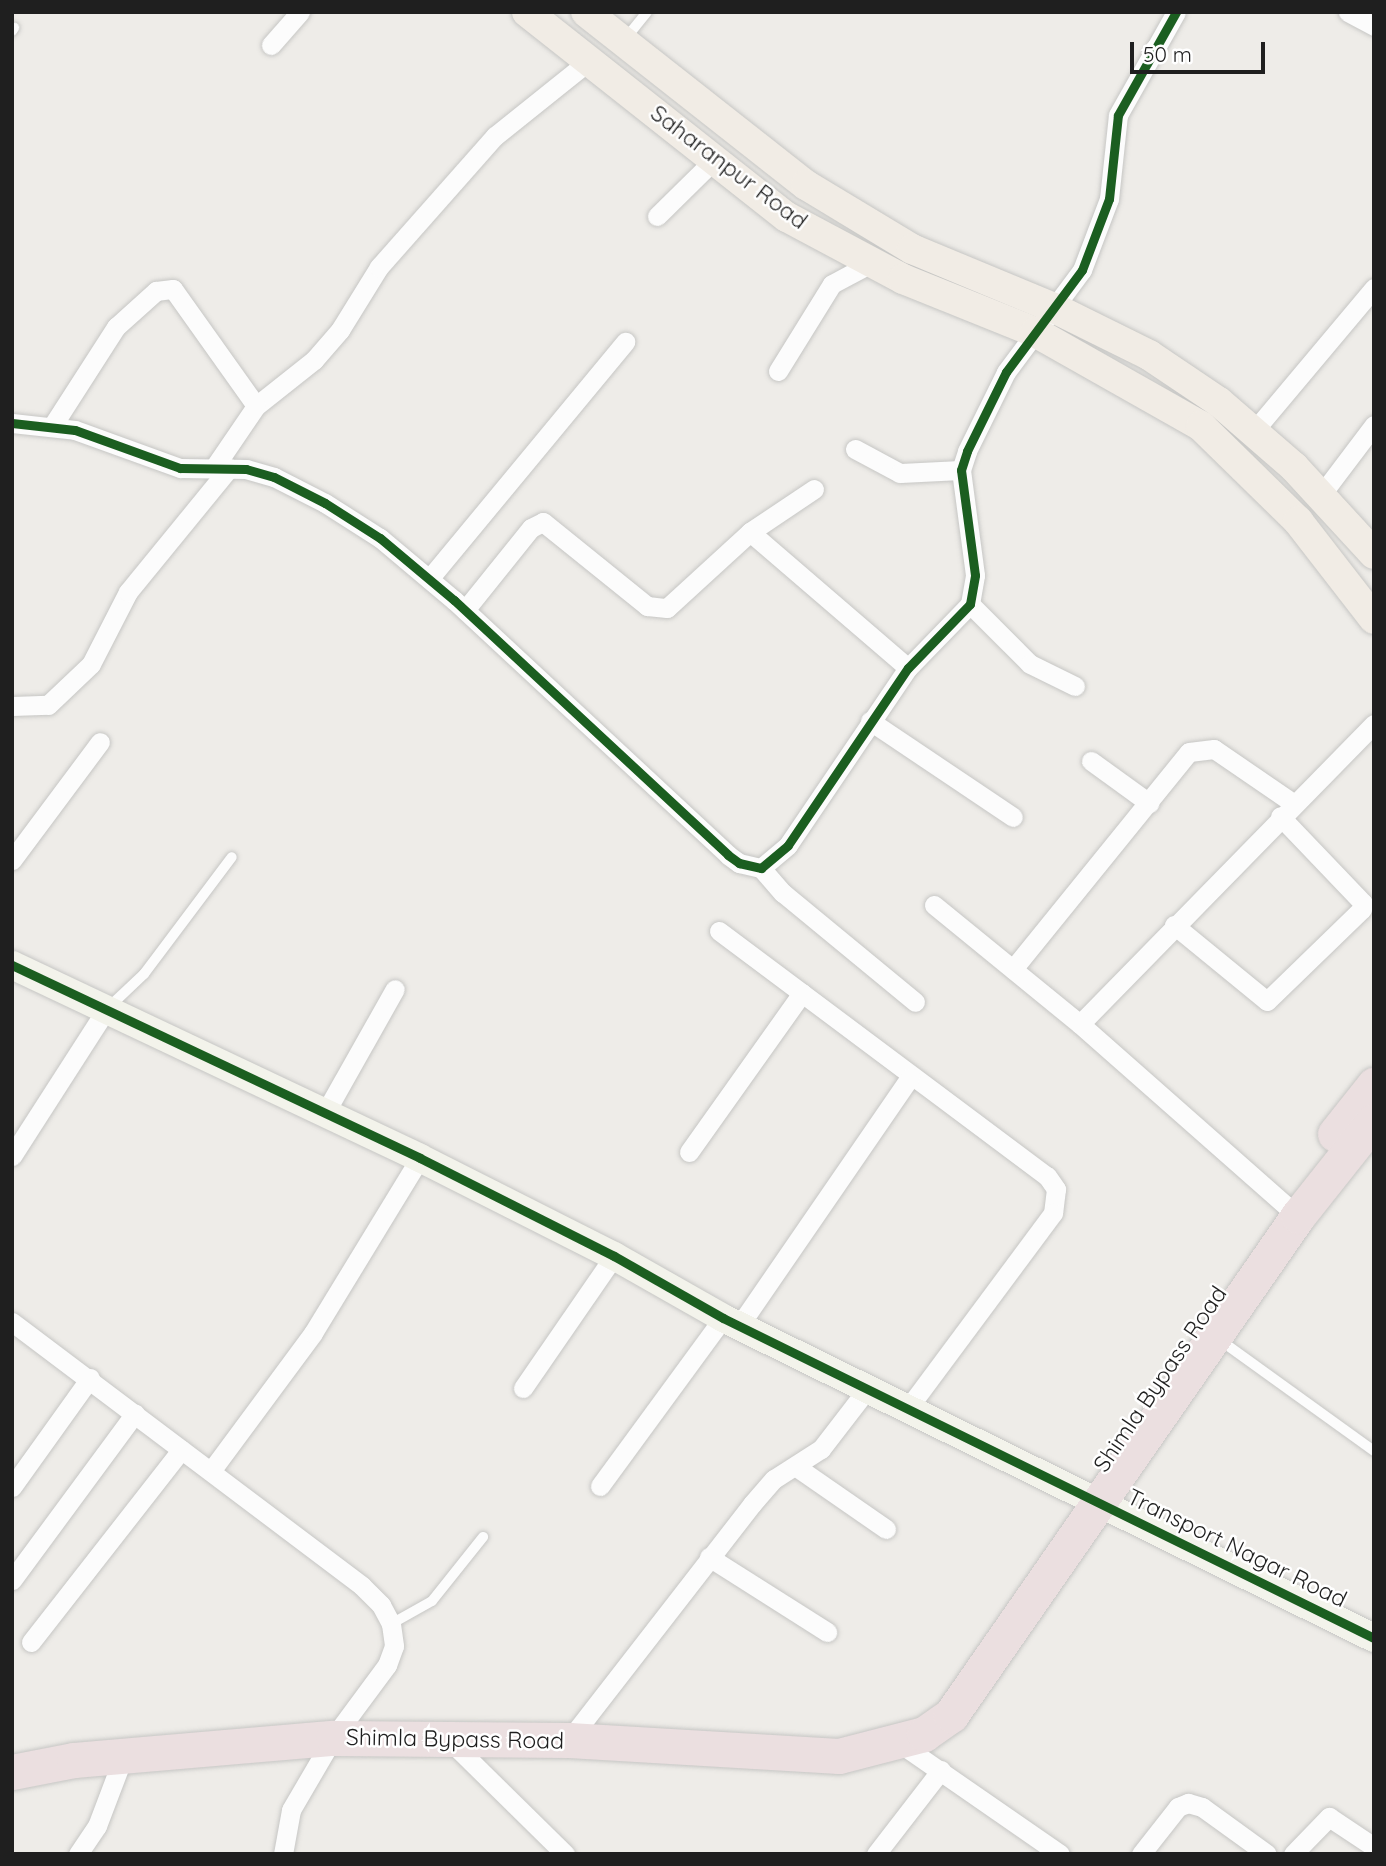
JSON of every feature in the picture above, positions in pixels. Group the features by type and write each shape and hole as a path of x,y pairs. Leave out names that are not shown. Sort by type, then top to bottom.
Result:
{"highway":[{"name":"Shimla Bypass Road","path":"1093,1497 1374,1085"},
{"name":"Shimla Bypass Road","path":"12,1772 124,1755 333,1738 569,1740 839,1756 898,1742 1093,1497 1214,1335 1289,1209 1374,1120"}],"main road":[{"name":"Saharanpur Road","path":"527,12 787,216 873,262 1035,332 1201,426 1298,522 1374,619"},
{"name":"Saharanpur Road","path":"586,12 806,185 912,249 1054,308 1149,355 1219,402 1321,495 1374,555"}],"street":[{"path":"271,45 300,12"},
{"path":"761,868 788,845 908,668 970,604 975,575 961,470 1006,372 1082,270 1109,199 1115,135 1123,103 1176,12"},
{"path":"1348,12 1374,26"},
{"path":"12,706 48,705 91,664 128,592 221,469 256,406 314,360 340,330 379,267 495,136 590,60"},
{"path":"657,216 715,159"},
{"path":"778,371 832,284 873,262"},
{"path":"53,425 116,327 164,288 182,295 256,406"},
{"path":"1253,432 1374,288"},
{"path":"429,579 625,342"},
{"path":"12,423 53,425 155,462 274,477 325,503 380,538 465,610 728,855 761,868 783,893 915,1002"},
{"path":"1321,495 1374,425"},
{"path":"855,449 900,473 961,470"},
{"path":"465,610 537,523 552,526 647,606 660,610 667,608 750,532 814,489"},
{"path":"750,532 908,668"},
{"path":"970,604 1030,664 1075,686"},
{"path":"870,721 1013,817"},
{"path":"1080,1024 1287,809 1374,724"},
{"path":"12,860 100,742"},
{"path":"1013,969 1185,756 1205,747 1219,751 1287,809 1363,903 1362,909 1267,1001 1174,925"},
{"path":"1091,761 1149,803"},
{"path":"934,905 1080,1024 1289,1209"},
{"path":"719,931 910,1077 1047,1177 1057,1196 1053,1213 909,1407"},
{"name":"Transport Nagar Road","path":"12,965 420,1158 614,1256 731,1322 1093,1497 1374,1637"},
{"path":"325,1114 395,989"},
{"path":"689,1152 802,993"},
{"path":"12,1156 105,1010"},
{"path":"600,1486 731,1322 910,1077"},
{"path":"211,1471 313,1333 420,1158"},
{"path":"523,1388 614,1256"},
{"path":"15,1328 90,1378 362,1586 381,1605 391,1624 394,1646 387,1665 333,1738 291,1810 283,1854"},
{"path":"12,1486 90,1378"},
{"path":"569,1740 709,1557 774,1479 798,1468 821,1449 868,1388"},
{"path":"12,1580 135,1413"},
{"path":"32,1642 55,1606 181,1450"},
{"path":"798,1468 886,1529"},
{"path":"709,1557 827,1632"},
{"path":"449,1739 565,1854"},
{"path":"898,1742 1060,1854"},
{"path":"78,1854 97,1826 124,1755"},
{"path":"876,1854 941,1770"},
{"path":"1141,1854 1178,1807 1188,1803 1202,1807 1267,1854"},
{"path":"1293,1854 1329,1816 1374,1847"}],"lane":[{"path":"623,42 647,12"},
{"path":"105,1010 144,974 232,857"},
{"path":"1214,1335 1374,1451"},
{"path":"391,1624 432,1601 483,1537"}],"cycle path":[{"path":"12,423 75,430 180,468 246,469 274,477 325,503 380,538 454,600 728,855 739,863 761,868 788,845 908,668 970,604 975,575 961,470 967,451 1006,372 1082,270 1109,199 1118,115 1176,12"},
{"path":"12,965 420,1158 614,1256 723,1318 1374,1638"}]}
